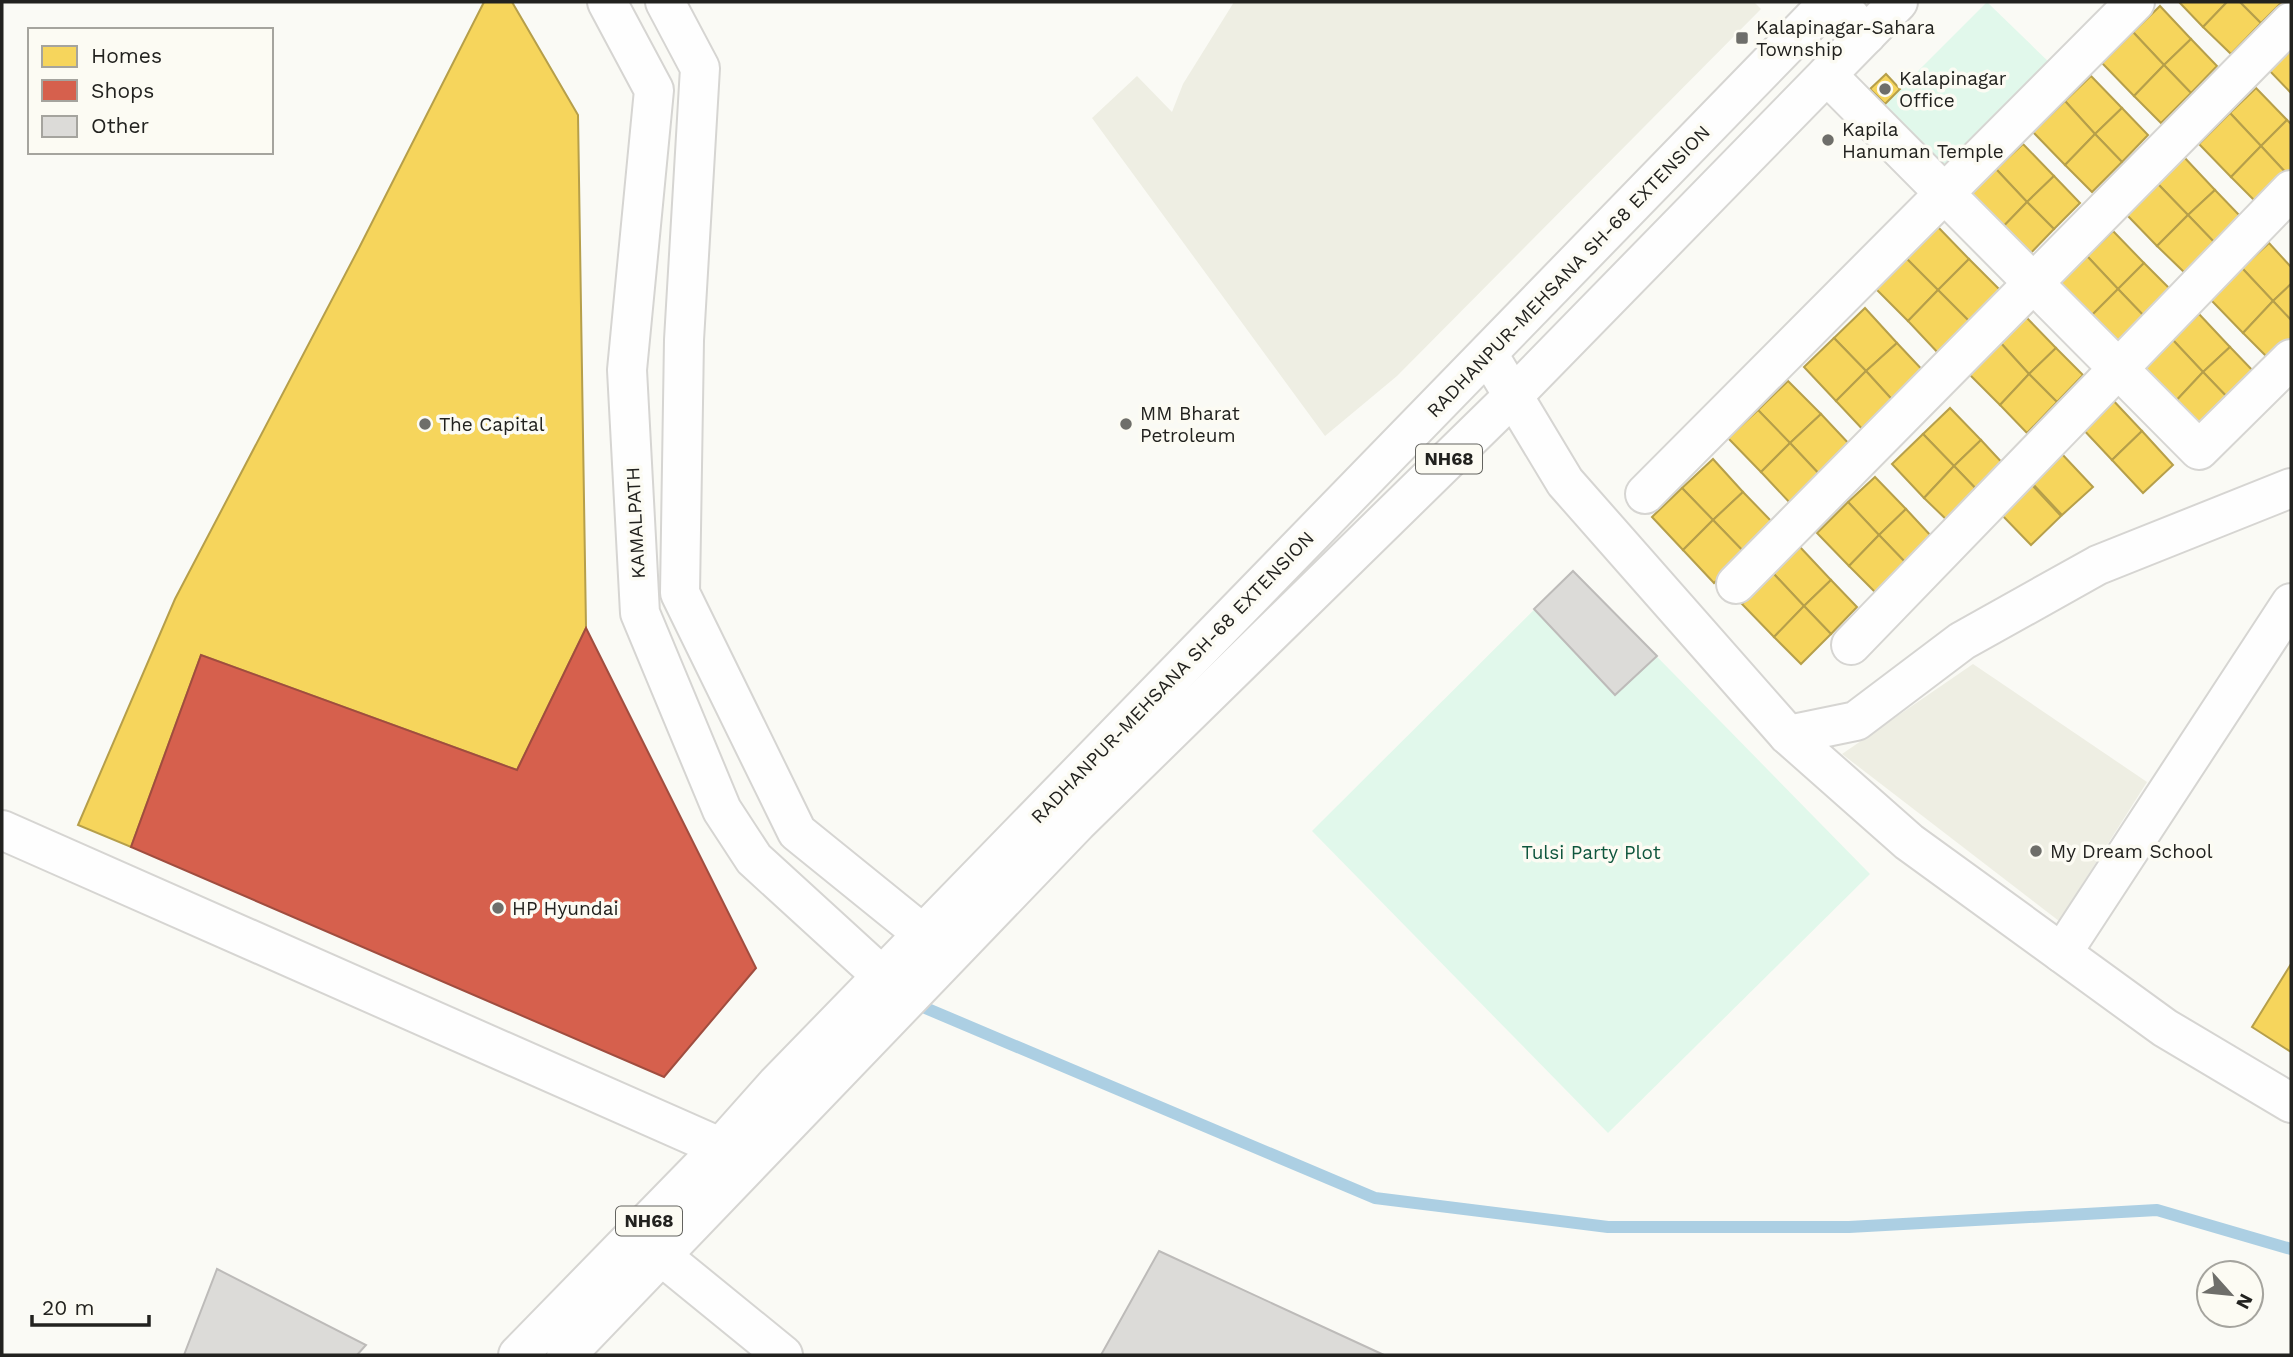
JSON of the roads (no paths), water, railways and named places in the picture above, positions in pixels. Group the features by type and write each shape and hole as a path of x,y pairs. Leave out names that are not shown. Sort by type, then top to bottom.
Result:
{"main road":[{"name":"KAMALPATH","path":"607,2 654,90 627,370 640,613 722,810 754,859 882,976"},
{"path":"664,2 701,68 684,340 680,593 797,832 923,934"},
{"name":"RADHANPUR-MEHSANA SH-68 EXTENSION","path":"518,1355 648,1245 737,1154 792,1094 882,976 923,934 979,901 1488,354 1829,2"},
{"path":"1837,2 1866,35"},
{"name":"NH68","path":"792,1094 979,901 1077,823 1513,396 1898,2"},
{"path":"1645,494 2135,2"},
{"path":"1736,584 2291,22"},
{"path":"1827,75 2199,450 2291,359"},
{"path":"1851,645 2291,190"},
{"path":"1488,354 1565,482 1788,735 1909,842 2165,1028 2291,1103"},
{"path":"1788,735 1856,721 1962,641 2098,565 2291,488"},
{"path":"2062,953 2291,603"},
{"path":"2,830 737,1154"},
{"path":"648,1245 783,1355"},
{"name":"NH68","path":"566,1355 648,1245"}],"waterway":[{"path":"923,1007 1375,1198 1608,1227 1849,1227 2157,1210 2291,1249"}],"place":[{"name":"Kalapinagar-Sahara Township","path":"1742,38"},
{"name":"Kalapinagar Office","path":"1885,89"},
{"name":"Kapila Hanuman Temple","path":"1828,140"},
{"name":"The Capital","path":"425,424"},
{"name":"MM Bharat Petroleum","path":"1126,424"},
{"name":"My Dream School","path":"2036,851"},
{"name":"HP Hyundai","path":"498,908"}],"park label":[{"name":"Tulsi Party Plot","path":"1591,852"}]}
